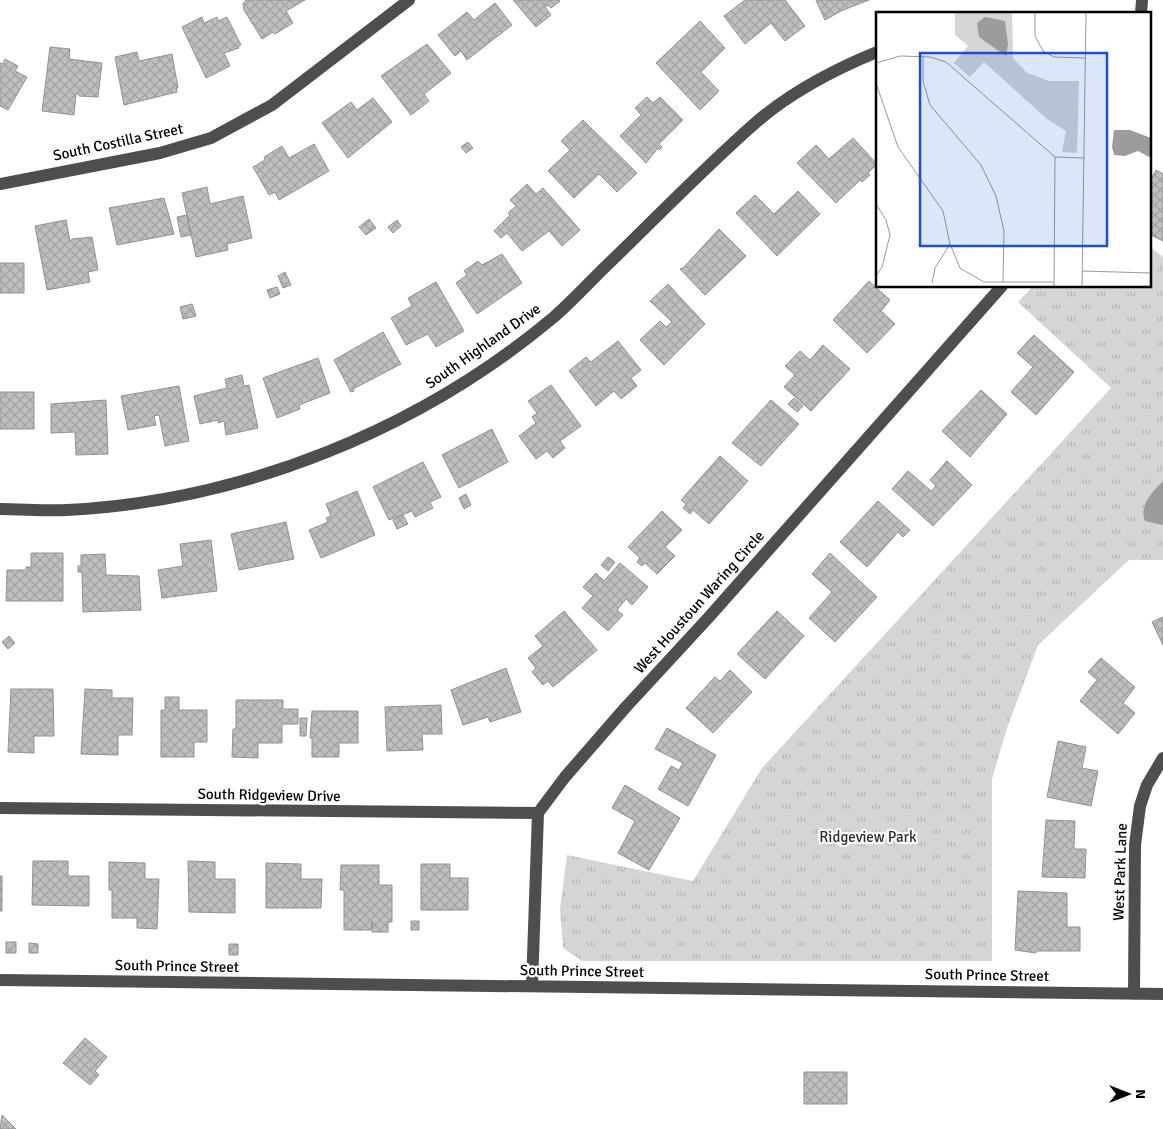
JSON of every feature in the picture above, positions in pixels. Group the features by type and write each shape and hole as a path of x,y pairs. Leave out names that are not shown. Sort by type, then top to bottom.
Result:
{"street":[{"name":"South Costilla Street","path":"6,182 160,153 211,138 272,105 409,0"},
{"name":"South Highland Drive","path":"0,509 63,510 92,508 192,493 303,461 356,439 427,404 487,366 554,316 755,124 819,80 876,52"},
{"path":"0,172 6,182"},
{"name":"West Houstoun Waring Circle","path":"538,813 625,708 709,617 1000,288"},
{"name":"West Park Lane","path":"1134,994 1135,845 1140,806 1147,785 1163,758"},
{"name":"South Ridgeview Drive","path":"0,808 538,813"},
{"path":"532,986 538,813"},
{"name":"South Prince Street","path":"0,980 1163,994"}],"green space":[{"name":"Ridgeview Park","path":"1150,247 1163,257 1163,560 1129,560 1038,645 1007,728 992,779 992,961 582,961 563,948 560,909 567,855 693,881 762,768 1111,388 1018,302 1031,288 1150,288"}],"shaded area":[{"path":"1163,481 1163,525 1145,521 1144,510 1148,499"}],"building":[{"path":"246,0 305,0 286,11 293,23 275,34 273,32 262,39 244,10 243,4"},
{"path":"513,0 560,1 551,8 549,5 545,7 551,15 536,27"},
{"path":"745,0 785,0 805,26 785,41 771,23 745,44 724,16"},
{"path":"816,0 869,0 841,11 825,20"},
{"path":"495,3 512,25 467,60 461,51 455,56 438,35 467,12 474,20"},
{"path":"202,17 204,23 217,17 218,21 227,17 241,45 238,46 239,48 224,53 230,66 206,78 182,27"},
{"path":"700,21 725,48 701,72 719,91 700,110 656,63"},
{"path":"427,44 451,73 424,94 429,101 411,115 381,76"},
{"path":"50,47 70,49 69,59 102,63 98,97 79,96 79,94 76,94 74,115 42,111"},
{"path":"137,52 139,61 172,54 178,88 176,88 177,92 124,105 115,57"},
{"path":"5,59 18,66 15,71 27,77 8,110 0,106 0,63 3,64"},
{"path":"647,97 653,103 660,97 683,120 659,144 662,147 659,150 658,148 646,163 620,136 641,115 635,108"},
{"path":"373,98 392,122 348,158 322,123 351,102 357,110"},
{"path":"583,120 637,173 617,192 599,174 574,198 548,171 570,150 561,141"},
{"path":"853,138 876,165 868,173 870,175 862,182 860,180 836,203 797,163 816,145 829,159"},
{"path":"468,142 473,148 466,153 461,147"},
{"path":"314,144 329,171 279,200 275,192 269,195 253,167 265,160 264,157 282,146 289,158"},
{"path":"1156,170 1163,174 1163,241 1150,234 1150,207 1153,201 1150,200 1150,181"},
{"path":"527,184 536,194 543,188 580,230 562,246 549,231 522,251 507,233 501,238 494,231 516,206 510,200"},
{"path":"207,187 210,204 243,196 252,238 227,244 228,250 196,257 182,193"},
{"path":"798,191 820,214 777,256 736,213 755,195 774,214"},
{"path":"164,198 174,234 117,245 109,208"},
{"path":"187,215 191,235 181,237 177,217"},
{"path":"369,219 376,228 366,235 359,227"},
{"path":"66,220 70,241 72,239 92,237 98,270 88,272 90,282 47,290 35,226"},
{"path":"397,220 401,226 393,233 388,227"},
{"path":"719,229 746,256 705,295 680,269"},
{"path":"502,254 522,283 477,314 456,283 467,275 464,271 478,261 482,265"},
{"path":"0,263 24,263 24,293 0,293"},
{"path":"285,272 291,285 283,288 278,276"},
{"path":"869,281 890,300 881,311 895,324 867,353 833,320"},
{"path":"436,282 464,331 436,347 428,334 406,345 391,318 412,306 408,298"},
{"path":"668,284 705,324 664,365 640,340 660,321 666,327 672,322 650,301"},
{"path":"277,287 280,294 270,298 267,290"},
{"path":"192,304 196,316 183,319 180,307"},
{"path":"383,332 401,364 353,389 354,391 351,392 334,360"},
{"path":"1034,335 1074,372 1036,415 1011,392 1033,367 1017,353"},
{"path":"618,341 641,370 631,378 637,386 621,399 614,391 596,406 569,371 586,357 591,362"},
{"path":"823,345 850,369 811,411 784,387 795,375 785,366 800,351 810,360"},
{"path":"318,358 330,393 299,405 300,409 277,418 263,378"},
{"path":"242,375 244,386 249,385 258,428 226,435 224,421 218,423 218,420 200,424 194,396 227,388 225,379"},
{"path":"551,385 581,426 560,441 565,448 553,458 547,451 536,459 519,436 536,423 532,417 537,413 528,401"},
{"path":"179,386 189,441 165,446 159,415 154,416 156,425 128,430 121,396"},
{"path":"981,390 1007,414 970,457 942,431"},
{"path":"0,392 34,392 34,429 0,429"},
{"path":"794,398 803,406 797,412 788,404"},
{"path":"106,400 108,454 76,455 75,432 51,433 51,404"},
{"path":"771,400 799,424 761,466 732,443"},
{"path":"492,429 508,462 459,488 442,455"},
{"path":"720,456 748,481 709,524 693,510 690,514 683,508 686,504 681,500"},
{"path":"947,461 972,485 933,526 892,489 908,471 931,491 936,486 930,480"},
{"path":"423,462 441,497 430,502 433,508 415,517 412,511 389,520 373,487"},
{"path":"357,491 375,535 321,558 309,530 328,522 326,518 331,516 326,504"},
{"path":"466,494 471,505 464,509 459,498"},
{"path":"878,501 910,530 903,537 898,532 867,567 840,542"},
{"path":"662,511 682,530 665,547 675,556 657,574 645,563 642,566 637,562 640,558 628,547"},
{"path":"403,515 408,524 397,529 393,520"},
{"path":"286,522 294,559 239,570 231,534"},
{"path":"211,540 217,591 162,598 158,570 183,566 180,544"},
{"path":"31,553 63,553 63,601 6,601 7,570 26,570 26,567 31,567"},
{"path":"830,553 877,597 835,642 809,618 832,592 812,574"},
{"path":"105,554 106,575 139,576 141,610 83,612 82,572 78,572 78,566 81,566 81,555"},
{"path":"608,557 615,562 608,571 601,565"},
{"path":"620,563 648,587 632,605 626,599 617,610 623,615 608,631 582,608 593,596 583,587 596,573 604,581"},
{"path":"564,611 597,650 553,687 548,681 543,685 532,672 536,668 528,658 543,646 535,636"},
{"path":"777,611 804,636 765,679 737,654"},
{"path":"1163,617 1163,645 1152,622"},
{"path":"9,636 15,643 8,649 2,642"},
{"path":"1101,658 1135,687 1123,703 1135,713 1118,734 1080,701 1097,680 1088,672"},
{"path":"506,668 521,712 490,722 488,717 463,725 451,690"},
{"path":"730,670 752,692 713,733 686,708 715,677 720,681"},
{"path":"11,689 53,689 54,736 34,736 34,753 8,752"},
{"path":"85,689 112,690 112,698 133,698 132,735 118,735 118,755 81,754"},
{"path":"165,697 179,697 179,710 207,710 207,742 194,742 194,757 161,757 161,710 165,710"},
{"path":"236,700 283,700 283,709 298,709 298,724 282,724 282,743 258,743 258,758 232,757 233,729 236,729"},
{"path":"441,705 442,734 422,734 423,750 387,751 385,707"},
{"path":"312,711 358,711 358,743 339,743 339,757 312,757 312,738 310,738"},
{"path":"300,718 307,718 306,736 300,736"},
{"path":"667,728 716,755 688,806 658,789 671,766 679,770 683,763 655,749"},
{"path":"1058,741 1086,747 1082,768 1098,771 1091,806 1047,797"},
{"path":"625,785 680,818 649,870 618,853 635,821 612,808"},
{"path":"1046,820 1075,821 1074,849 1086,849 1085,878 1042,877"},
{"path":"33,861 68,861 68,876 89,876 89,906 32,905"},
{"path":"188,861 215,862 215,879 235,879 235,913 189,912"},
{"path":"109,862 145,863 145,879 159,879 157,929 137,928 137,918 112,918"},
{"path":"266,863 301,864 301,879 322,879 321,908 266,908"},
{"path":"421,864 450,864 450,878 468,878 468,910 421,910"},
{"path":"341,865 379,865 379,885 392,885 392,922 388,922 388,932 372,932 372,922 371,930 344,930 344,890 340,890"},
{"path":"0,876 2,876 2,911 0,911"},
{"path":"1018,891 1067,893 1067,927 1080,927 1080,951 1036,951 1036,953 1015,950"},
{"path":"411,921 419,921 419,930 411,930"},
{"path":"6,942 16,942 16,953 6,953"},
{"path":"29,943 38,944 38,953 29,953"},
{"path":"229,944 238,944 238,955 229,955"},
{"path":"85,1038 107,1057 95,1071 99,1075 90,1085 63,1063"},
{"path":"804,1072 847,1072 847,1104 804,1104"},
{"path":"2,1115 16,1129 0,1129"}]}
